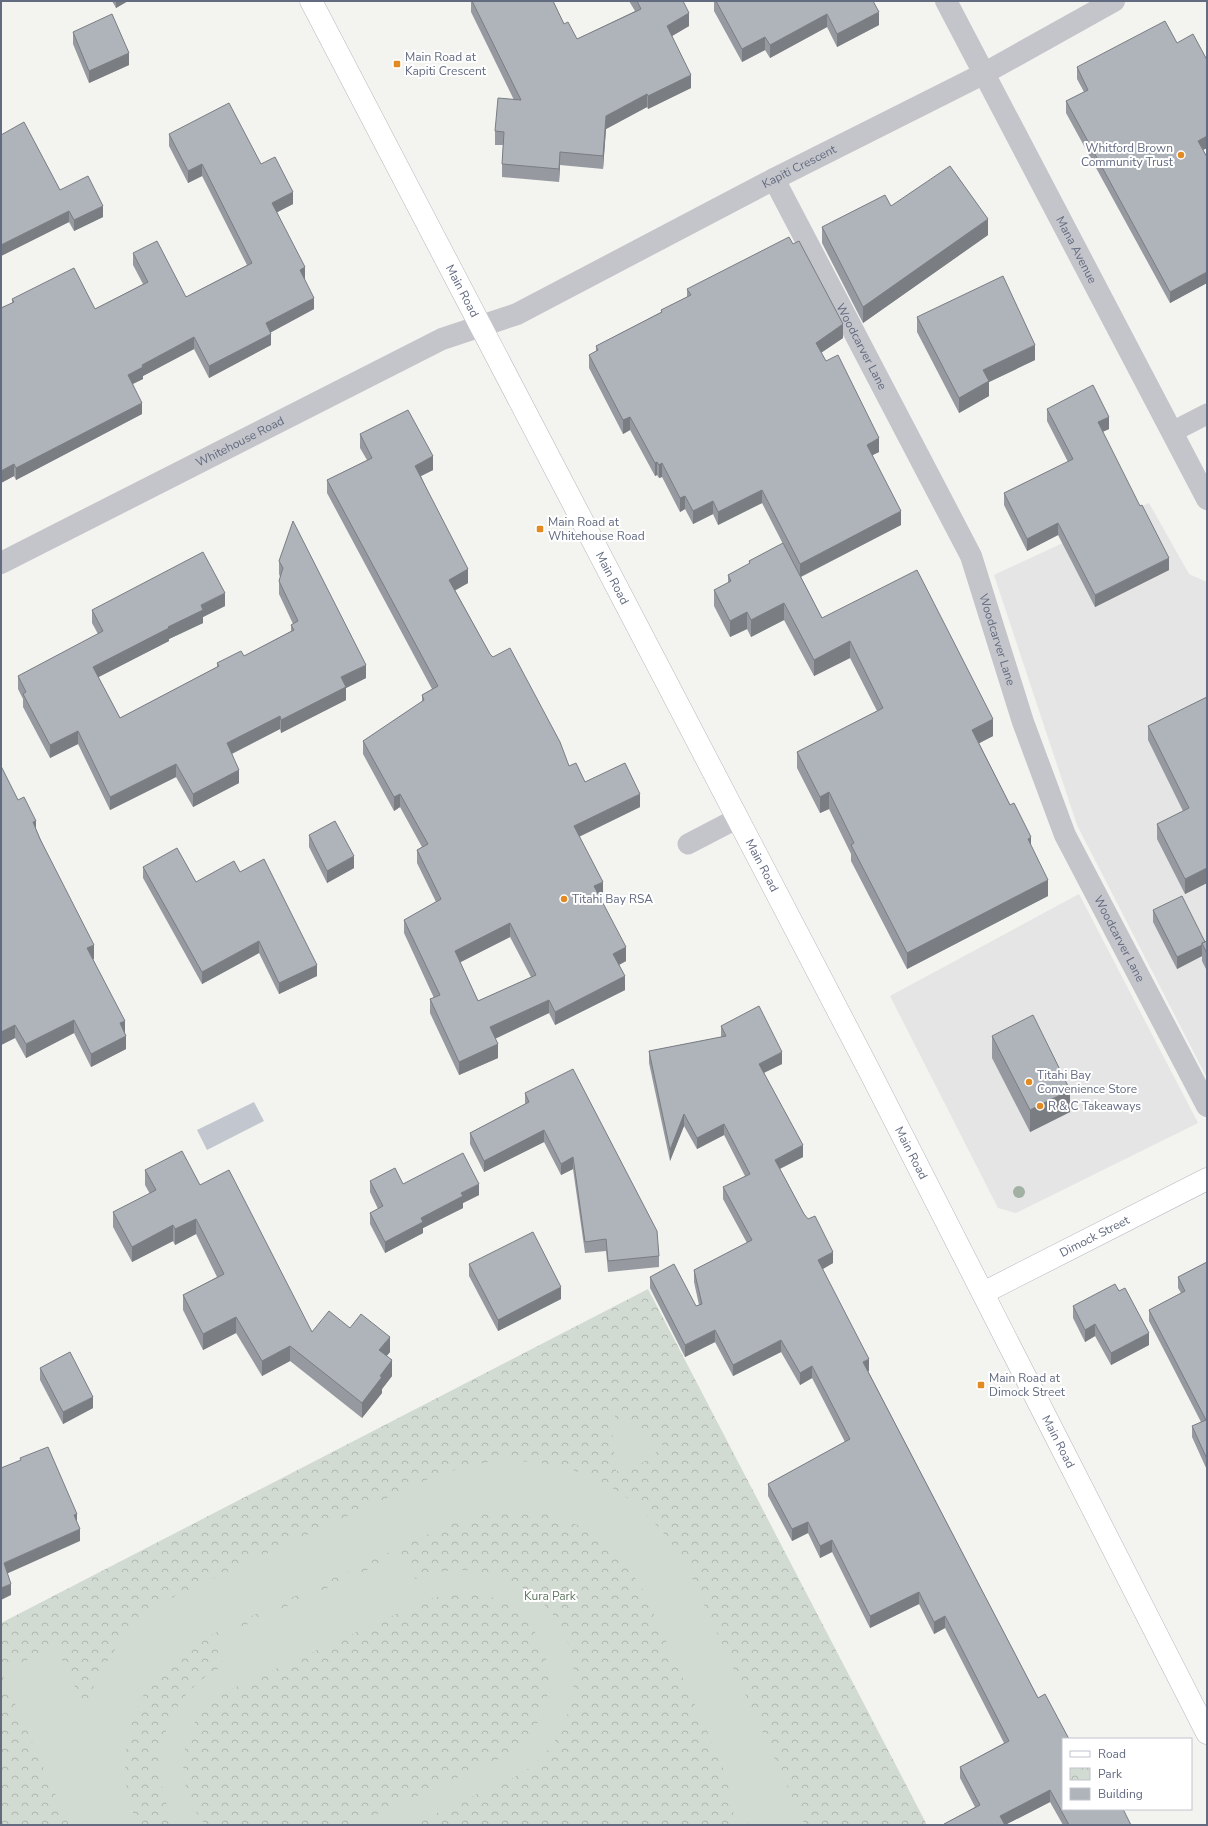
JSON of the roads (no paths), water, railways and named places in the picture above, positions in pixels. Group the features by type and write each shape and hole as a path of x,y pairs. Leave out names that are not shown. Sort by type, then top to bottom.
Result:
{"main road":[{"name":"Main Road","path":"311,1 738,818 983,1293 1207,1733"},
{"name":"Dimock Street","path":"983,1293 1207,1179"}],"street":[{"name":"Mana Avenue","path":"946,1 1207,499"},
{"name":"Kapiti Crescent","path":"481,326 517,314 774,179 983,74 1114,1"},
{"name":"Woodcarver Lane","path":"774,179 971,556 1023,722 1065,835 1207,1106"},
{"name":"Whitehouse Road","path":"1,563 442,339 481,326"}],"lane":[{"path":"1172,432 1207,414"},
{"path":"688,844 738,818"}],"place":[{"name":"Main Road at Kapiti Crescent","path":"397,64"},
{"name":"Whitford Brown Community Trust","path":"1181,155"},
{"name":"Main Road at Whitehouse Road","path":"540,529"},
{"name":"Titahi Bay RSA","path":"564,899"},
{"name":"Titahi Bay Convenience Store","path":"1029,1082"},
{"name":"R & C Takeaways","path":"1040,1106"},
{"name":"Main Road at Dimock Street","path":"981,1385"}],"park label":[{"name":"Kura Park","path":"550,1596"}]}
